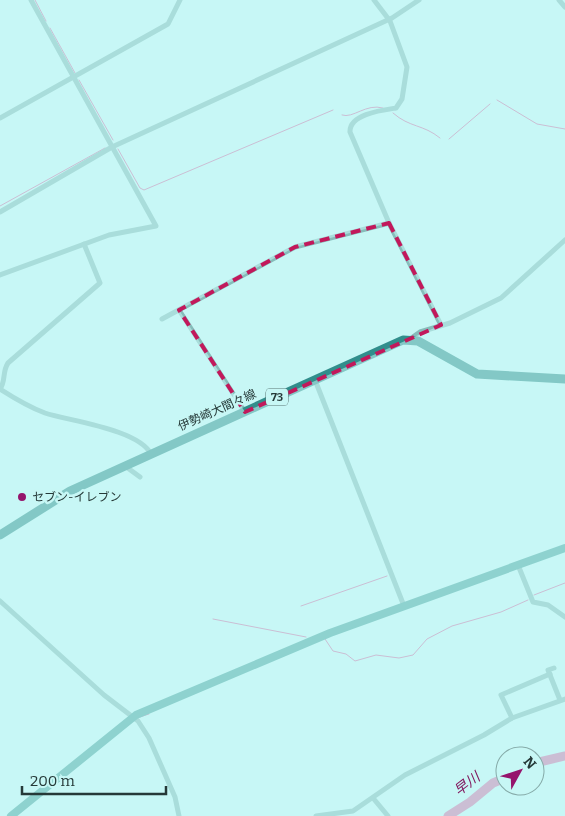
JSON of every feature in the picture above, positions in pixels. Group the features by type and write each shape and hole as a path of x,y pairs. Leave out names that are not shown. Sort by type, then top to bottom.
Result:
{"main road":[{"name":"伊勢崎大間々線","path":"0,535 70,491 398,341 410,339"},
{"path":"410,339 424,344 477,374 565,380"}],"street":[{"path":"0,274 109,235 156,226 31,0"},
{"path":"0,118 168,24 180,0"},
{"path":"374,0 389,19 407,67 402,99 398,107 365,116 354,122 350,128 352,140 389,222 441,325"},
{"path":"0,212 112,147 389,19 419,0"},
{"path":"559,0 565,8"},
{"path":"162,319 295,247 389,222"},
{"path":"410,339 420,332 441,325 505,296 565,240"},
{"path":"84,244 100,283 11,360 5,368 4,383 0,389 43,412 87,421 123,435 146,448 151,454"},
{"path":"179,310 245,412"},
{"path":"315,380 404,606"},
{"path":"125,466 140,477"},
{"path":"11,816 133,716 325,635 565,548"},
{"path":"518,565 533,602 548,605 565,617"},
{"path":"0,601 104,695 133,716 149,738 175,797 178,816"},
{"path":"316,816 353,811 405,775 484,735 512,718 562,699 548,670 554,668"},
{"path":"512,718 501,694 550,674"},
{"path":"373,798 388,816"}],"highlighted area":[{"path":"389,223 441,325 245,412 179,310 295,247"}],"waterway":[{"path":"35,0 46,21"},
{"path":"50,28 75,73"},
{"path":"79,80 113,140"},
{"path":"497,100 537,124 565,129"},
{"path":"449,139 490,104"},
{"path":"342,115 351,115 365,109 383,108"},
{"path":"118,149 140,188 144,190 333,110"},
{"path":"393,113 399,118 428,130 440,138"},
{"path":"0,206 105,148"},
{"path":"301,606 387,576"},
{"path":"534,595 565,583"},
{"path":"325,639 333,651 346,654 355,661 376,655 399,658 413,655 427,639 452,626 501,612 528,600"},
{"path":"213,619 306,637"},
{"path":"140,717 149,714"},
{"name":"早川","path":"545,761 565,756"},
{"name":"早川","path":"448,816 495,782"}],"place":[{"name":"セブン-イレブン","path":"22,497"}]}
